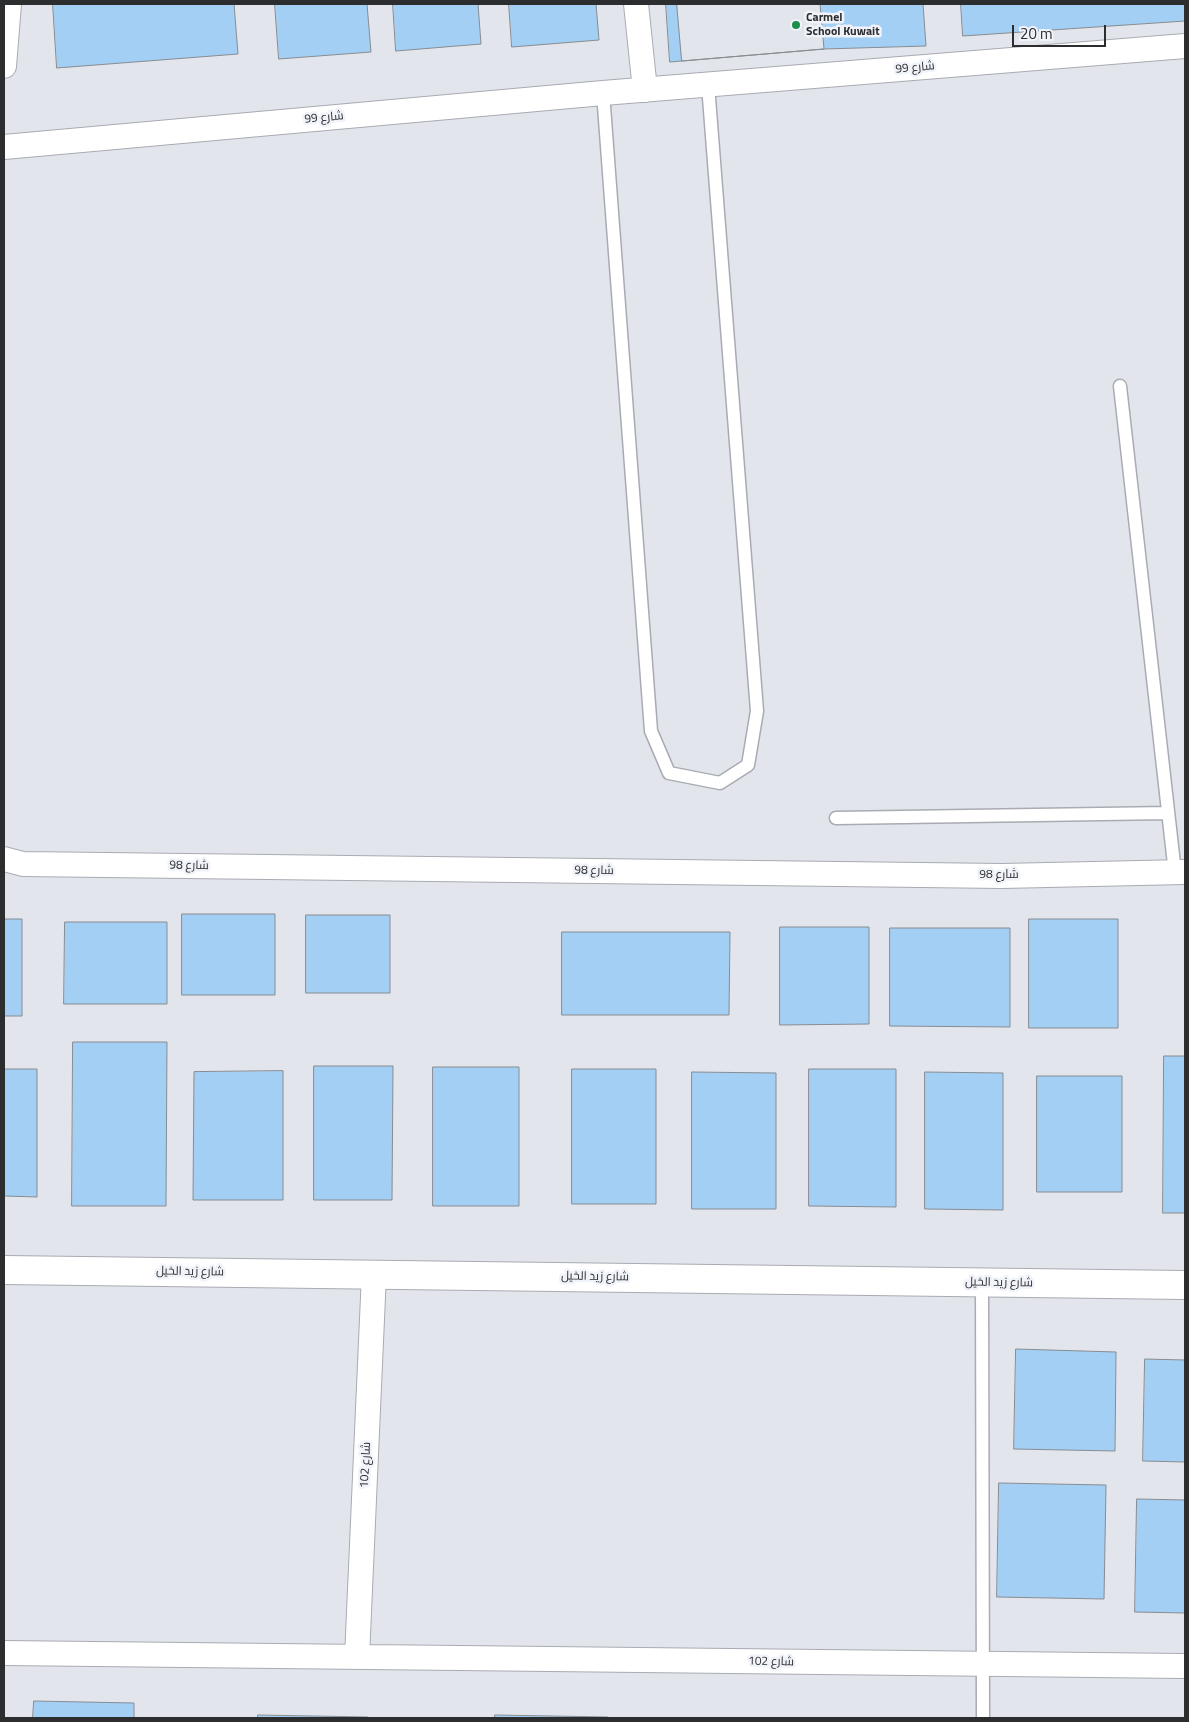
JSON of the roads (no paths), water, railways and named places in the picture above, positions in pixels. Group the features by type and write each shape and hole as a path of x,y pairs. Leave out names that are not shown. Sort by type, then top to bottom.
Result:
{"street":[{"path":"4,66 9,4"},
{"path":"636,4 645,90"},
{"name":"شارع 99","path":"4,147 604,93 1185,46"},
{"name":"شارع 98","path":"4,859 23,864 133,866 1002,876 1180,873"},
{"name":"شارع زيد الخيل","path":"4,1270 1185,1285"},
{"name":"شارع 102","path":"357,1657 374,1274"},
{"name":"شارع 102","path":"4,1653 1185,1666"}],"lane":[{"path":"604,93 651,731 669,773 720,783 748,765 757,711 708,85"},
{"path":"1120,386 1168,813 1180,873"},
{"path":"836,818 1168,813"},
{"path":"982,1282 983,1718"}],"place":[{"name":"Carmel School Kuwait","path":"796,25"}]}
